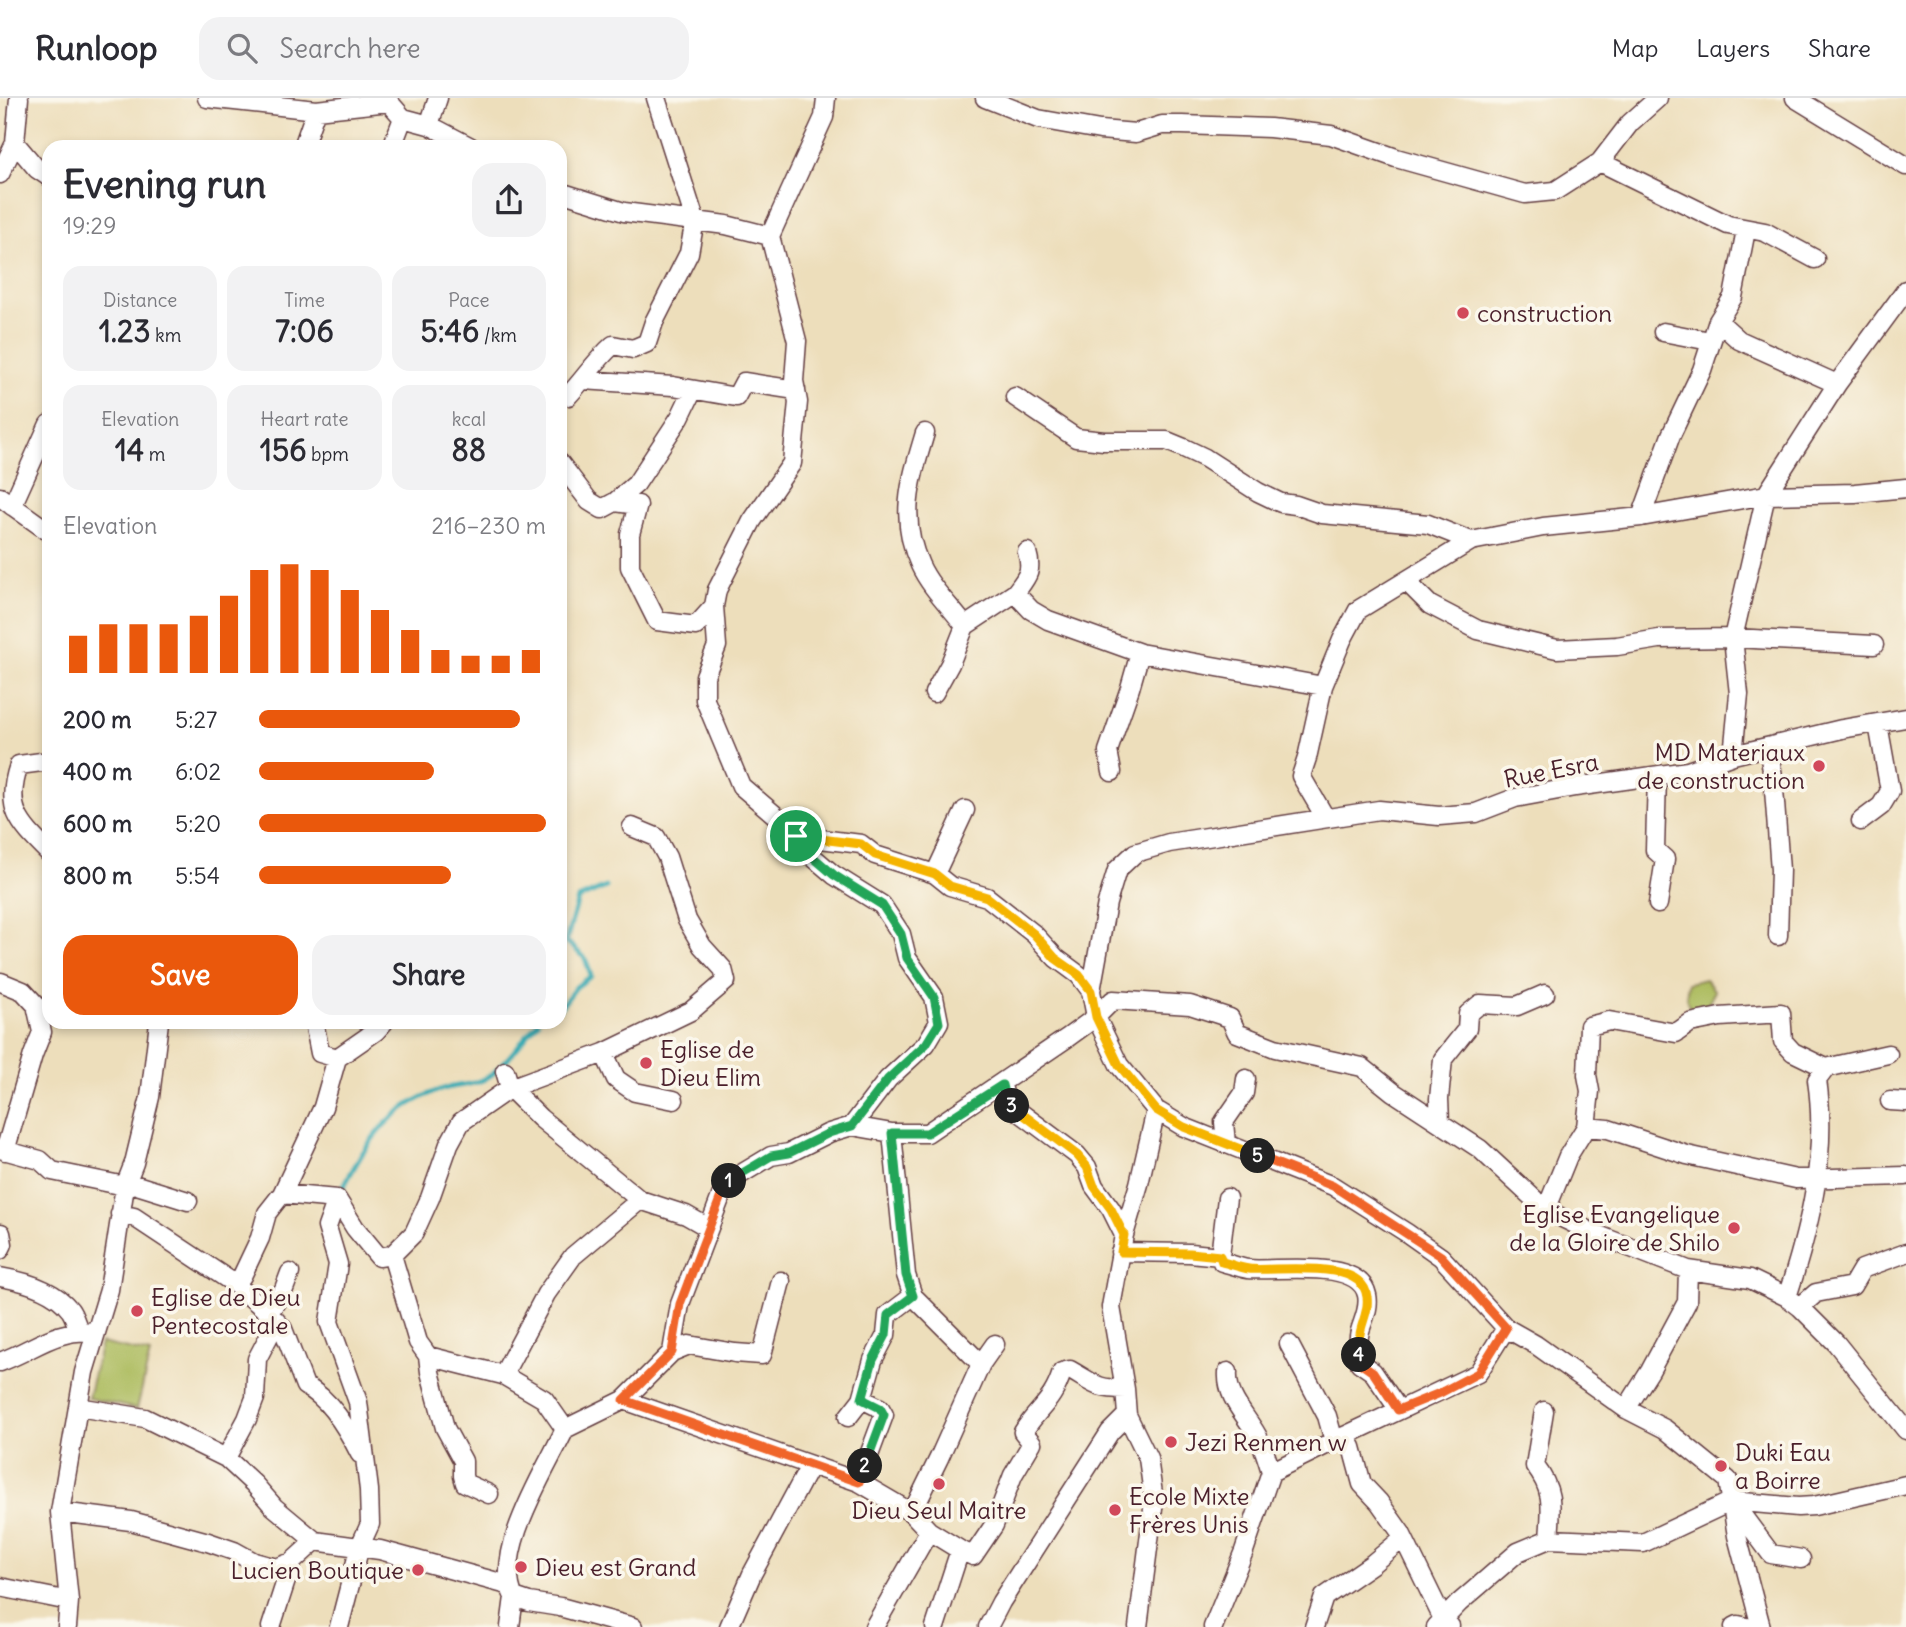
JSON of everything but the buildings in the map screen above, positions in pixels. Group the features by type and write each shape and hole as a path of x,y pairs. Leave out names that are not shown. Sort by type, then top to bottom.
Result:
{"street":[{"path":"207,98 316,110 356,102 389,100 403,118 429,125 458,140"},
{"path":"429,125 438,98"},
{"path":"567,396 613,345 633,349 647,343 654,322 689,253 695,220 661,121 656,98"},
{"path":"826,98 824,117 770,236 797,341 794,380 797,401 792,463 752,521 717,590 714,606 717,646 705,676 705,701 741,786 834,875 882,905 901,934 907,958 934,997 939,1023 926,1044 888,1079 852,1126"},
{"path":"985,98 1038,119 1100,130 1136,133 1162,125 1182,125 1270,128 1331,135 1396,158 1525,194 1555,191 1601,162 1630,122 1658,98"},
{"path":"1795,98 1906,166"},
{"path":"0,173 15,143 19,99"},
{"path":"305,140 316,110"},
{"path":"395,140 403,118"},
{"path":"15,143 42,172"},
{"path":"1601,162 1728,226 1765,232 1815,259"},
{"path":"567,194 624,212 695,220 770,236"},
{"path":"1641,516 1671,435 1702,370 1718,321 1733,297 1746,230"},
{"path":"1733,755 1739,694 1733,638 1766,495 1838,384 1906,290"},
{"path":"1718,321 1739,340 1838,384"},
{"path":"1663,332 1710,341"},
{"path":"583,380 693,390 736,397 744,382 796,390"},
{"path":"567,472 589,501 602,509 615,502 636,484 680,417 693,390"},
{"path":"1016,397 1076,438 1167,441 1205,458 1258,492 1281,503 1322,514 1427,524 1471,541"},
{"path":"925,433 908,496 911,538 920,566 965,626"},
{"path":"42,437 6,502 42,527"},
{"path":"1325,817 1301,776 1323,686 1342,640 1359,610 1471,541 1543,527 1641,516 1766,495 1855,493 1906,488"},
{"path":"615,502 638,505 630,534 630,567 657,621 696,626 714,606"},
{"path":"934,693 950,664 965,626 1015,593 1028,576 1031,565 1027,552"},
{"path":"1407,582 1430,604 1478,629 1557,649 1617,646 1658,639 1733,638 1874,645"},
{"path":"1015,593 1031,610 1048,620 1140,653 1323,686"},
{"path":"1112,772 1108,751 1140,653"},
{"name":"Rue Esra","path":"1091,991 1107,904 1117,870 1135,853 1169,843 1380,810 1439,816 1476,813 1515,798 1688,771 1733,755 1842,729 1906,718"},
{"path":"1861,821 1881,806 1890,791 1878,724"},
{"path":"1768,747 1780,870 1778,936"},
{"path":"42,762 19,765 14,781 13,809 31,836 42,846"},
{"path":"1657,776 1655,850 1665,859 1658,904"},
{"path":"935,874 965,810"},
{"path":"337,1199 355,1228 379,1257 392,1255 414,1233 449,1144 461,1122 507,1079 604,1053 691,1011 726,981 723,969 702,946 687,920 667,857 656,836 632,827"},
{"path":"796,836 861,844 875,855 935,874 950,886 987,897 1034,934 1055,958 1079,975 1091,991 1096,1017 1119,1065 1156,1110 1184,1127 1333,1186 1406,1233 1441,1256 1506,1328 1536,1345 1626,1409 1665,1429 1728,1480 1737,1536 1761,1627"},
{"path":"1,982 23,991 36,1005 42,1032 2,1150 40,1160 52,1171 126,1184 188,1200"},
{"path":"1440,1122 1443,1059 1467,1029 1468,1014 1480,1004 1517,1006 1545,994"},
{"path":"672,1352 680,1304 707,1227 726,1183 771,1156 789,1153 829,1133 852,1126 892,1133 927,1133 1002,1085 1096,1017 1113,1000 1190,1005 1230,1018 1237,1033 1275,1048 1362,1067 1393,1092 1480,1149 1546,1210 1593,1233 1688,1270 1750,1279 1793,1302 1836,1343 1906,1430"},
{"path":"1546,1210 1568,1156 1586,1127 1590,1091 1587,1075 1589,1026 1609,1021 1676,1033 1690,1023 1720,1017 1781,1013 1783,1041 1793,1052 1826,1068 1888,1054"},
{"path":"67,1627 69,1601 60,1512 84,1373 88,1331 109,1290 126,1184 134,1163 150,1097 158,1029"},
{"path":"315,1029 320,1052 337,1058"},
{"path":"234,1284 242,1276 260,1238 267,1213 282,1194 323,1107 337,1058 378,1029"},
{"path":"604,1053 616,1079 635,1093 674,1100"},
{"path":"1793,1302 1818,1177 1822,1126 1817,1080 1826,1068"},
{"path":"507,1079 557,1134 640,1200 686,1215 707,1227"},
{"path":"1226,1144 1224,1122 1244,1093 1246,1079"},
{"path":"1002,1085 1006,1102 1077,1155 1087,1167 1094,1186 1111,1209 1122,1244"},
{"path":"1138,1627 1154,1501 1148,1458 1127,1415 1111,1307 1122,1244 1156,1110"},
{"path":"1586,1127 1608,1129 1725,1165 1796,1179 1906,1176"},
{"path":"892,1133 904,1262 913,1296 981,1364"},
{"path":"282,1194 337,1199"},
{"path":"1227,1198 1220,1256 1222,1262 1247,1269 1319,1268 1359,1282 1367,1295 1365,1322 1360,1331 1360,1363 1373,1372 1398,1410"},
{"path":"337,1199 327,1227 338,1264 330,1322 358,1402 369,1490 370,1524 360,1546 339,1627"},
{"path":"503,1375 546,1294 573,1256 640,1200"},
{"path":"120,1214 134,1217 234,1284 269,1313 283,1328 305,1386 318,1392 326,1401 365,1464"},
{"path":"0,1250 1,1233"},
{"path":"1122,1244 1220,1256"},
{"path":"1793,1302 1815,1293 1853,1286 1862,1269 1906,1253"},
{"path":"392,1255 418,1342 428,1356 445,1429 463,1461 463,1476 466,1483 489,1493"},
{"path":"1626,1409 1687,1302 1688,1270"},
{"path":"226,1458 256,1398 257,1359 269,1336 269,1313 281,1296 289,1273"},
{"path":"0,1277 20,1281 57,1298 88,1331"},
{"path":"510,1627 510,1550 544,1466 565,1429 624,1400 672,1352 689,1345 762,1355 782,1281"},
{"path":"848,1417 862,1399 873,1360 886,1335 888,1315 913,1296"},
{"path":"1271,1472 1478,1373 1506,1328"},
{"path":"0,1362 17,1356 45,1339 88,1331"},
{"path":"912,1513 981,1364 995,1344"},
{"path":"1289,1344 1339,1438 1352,1447 1362,1484 1379,1502 1403,1538 1443,1624 1459,1603 1518,1552 1549,1539 1643,1543 1732,1501 1814,1506 1906,1485"},
{"path":"428,1356 503,1375 544,1399 565,1429"},
{"path":"624,1400 859,1482 912,1513 929,1531 973,1556 994,1525 1013,1475 1032,1443 1023,1432 1034,1415 1047,1404 1057,1390 1062,1372 1070,1370 1092,1385 1105,1389 1125,1389"},
{"path":"1213,1627 1244,1551 1271,1472 1260,1439 1244,1418 1227,1386 1228,1372"},
{"path":"859,1482 884,1415 880,1408 862,1399"},
{"path":"78,1408 145,1418 226,1458 274,1507 315,1541 360,1546 511,1591 529,1602 561,1607 633,1627"},
{"path":"1544,1410 1535,1466 1548,1483 1551,1507 1549,1539"},
{"path":"988,1627 1001,1602 1110,1432 1127,1415"},
{"path":"729,1627 752,1574 810,1466"},
{"path":"1732,1501 1771,1554 1801,1559"},
{"path":"60,1512 131,1521 208,1542 234,1551 254,1562 276,1568 292,1562 315,1541"},
{"path":"874,1627 929,1531"},
{"path":"1314,1627 1324,1597 1372,1564 1403,1538"},
{"path":"935,1627 960,1550"},
{"path":"271,1627 292,1562"},
{"path":"0,1587 69,1601"},
{"path":"1734,1627 1747,1627"}],"green space":[{"path":"1705,979 1715,991 1705,1009 1690,1009 1686,998 1688,983"},
{"path":"101,1343 150,1354 137,1409 88,1398"}],"waterway":[{"path":"567,938 578,899 606,887"},
{"path":"567,942 585,958 591,976 576,987 567,999"},
{"path":"338,1197 357,1162 390,1119 421,1098 446,1088 485,1079 510,1057 532,1029"}],"place":[{"name":"construction","path":"1463,313"},
{"name":"MD Materiaux de construction","path":"1819,766"},
{"name":"Eglise de Dieu Elim","path":"646,1063"},
{"name":"Eglise Evangelique de la Gloire de Shilo","path":"1734,1228"},
{"name":"Eglise de Dieu Pentecostale","path":"137,1311"},
{"name":"Jezi Renmen w","path":"1171,1442"},
{"name":"Duki Eau a Boirre","path":"1721,1466"},
{"name":"Dieu Seul Maitre","path":"939,1484"},
{"name":"Ecole Mixte Frères Unis","path":"1115,1510"},
{"name":"Dieu est Grand","path":"521,1567"},
{"name":"Lucien Boutique","path":"418,1570"}],"route":[{"path":"796,836 861,844 875,855 935,874 950,886 987,897 1034,934 1055,958 1079,975 1091,991 1096,1017 1119,1065 1156,1110 1184,1127 1333,1186 1441,1256 1506,1328 1478,1373 1440,1393 1398,1410 1373,1372 1360,1363 1360,1331 1365,1322 1367,1295 1353,1278 1319,1268 1247,1269 1222,1262 1220,1256 1121,1252 1124,1235 1111,1209 1094,1186 1087,1167 1077,1155 1006,1102 1002,1085 927,1133 892,1133 906,1275 913,1296 888,1315 886,1335 873,1360 862,1399 880,1408 884,1415 859,1482 624,1400 672,1352 680,1304 707,1227 726,1183 771,1156 789,1153 829,1133 852,1126 888,1079 926,1044 939,1023 934,997 907,958 901,934 882,905 834,875 807,852 796,836"}]}
